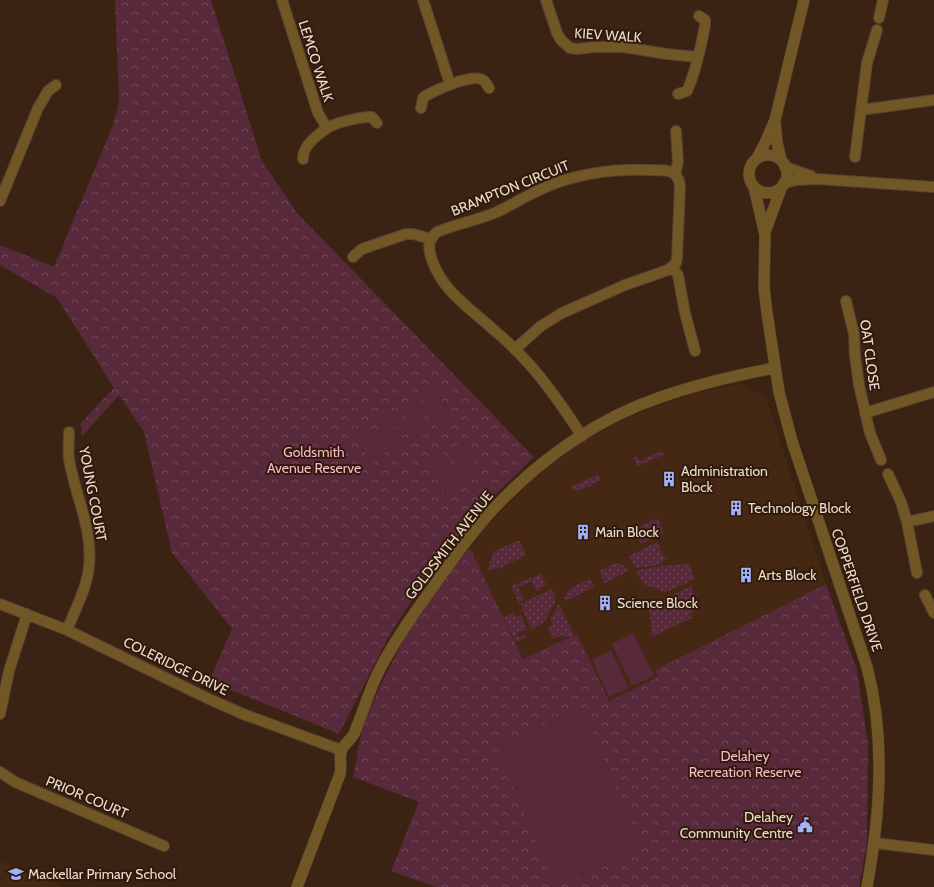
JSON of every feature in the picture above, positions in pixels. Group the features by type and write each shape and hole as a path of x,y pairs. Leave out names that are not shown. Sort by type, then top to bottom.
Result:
{"street":[{"name":"LEMCO WALK","path":"282,0 318,113 327,128"},
{"path":"423,0 450,84"},
{"name":"KIEV WALK","path":"546,0 557,33 561,40 570,48 623,47 666,54 698,56"},
{"path":"804,0 775,120 765,143 757,158 753,162 749,172 749,178 754,187 759,191 771,192 783,184 797,180 818,179 934,187"},
{"path":"879,18 883,0"},
{"path":"678,94 687,91 698,56 705,25 704,20 698,16"},
{"path":"856,157 867,63 877,30"},
{"path":"421,108 423,98 425,96 450,84 480,79 486,82 489,88"},
{"path":"0,201 41,102 48,91 56,85"},
{"path":"861,110 934,100"},
{"path":"303,159 302,154 308,145 327,128 362,117 372,117 377,123"},
{"path":"775,120 776,142 787,172 783,184"},
{"path":"515,349 541,326 562,313 625,285 662,273 676,263 680,182 675,174 678,162 676,131"},
{"path":"757,158 769,155 776,157 783,164 800,173 818,179"},
{"name":"BRAMPTON CIRCUIT","path":"431,239 437,232 497,212 540,189 577,176 592,173 629,170 668,171 675,174"},
{"name":"COPPERFIELD DRIVE","path":"765,235 783,184"},
{"name":"COPPERFIELD DRIVE","path":"754,187 765,235 764,288 775,368 792,441 860,644 875,702 879,784 875,843 867,887"},
{"path":"353,257 362,249 406,234 413,234 431,239 428,246 429,250 436,269 445,285 457,298 515,349 548,386 582,436"},
{"path":"672,267 678,275 683,305 695,351"},
{"name":"OAT CLOSE","path":"846,301 854,334 859,386 865,414 870,433 881,460"},
{"name":"GOLDSMITH AVENUE","path":"342,750 353,736 368,695 386,657 410,619 482,522 502,500 544,462 582,436 629,410 660,397 716,381 775,368"},
{"name":"OAT CLOSE","path":"865,414 934,392"},
{"name":"YOUNG COURT","path":"67,630 87,579 90,552 87,523 68,451 69,432"},
{"path":"888,474 901,502 907,522 917,573"},
{"path":"907,522 934,516"},
{"path":"925,596 934,613"},
{"name":"COLERIDGE DRIVE","path":"0,604 67,630 209,699 249,716 342,750"},
{"path":"0,714 9,670 27,614"},
{"path":"297,887 340,774 340,757 342,750"},
{"name":"PRIOR COURT","path":"0,772 15,782 164,846"},
{"path":"875,843 934,850"}],"shaded area":[{"path":"742,384 766,398 826,584 655,670 658,677 609,701 577,634 523,659 470,548 481,532 535,477 577,445 633,415 692,394"},
{"name":"Mackellar Primary School","path":"0,861 62,887 0,887"}],"green space":[{"name":"Goldsmith Avenue Reserve","path":"115,0 211,0 262,161 297,213 534,457 479,511 451,545 410,603 389,636 339,734 209,681 232,629 172,553 144,432 119,395 83,435 81,434 82,429 80,424 114,388 57,298 0,265 0,245 54,267 113,125 119,102"},
{"path":"435,387 453,420 438,428 420,395"},
{"path":"415,398 432,431 417,439 400,406"},
{"path":"389,412 406,445 391,453 374,420"},
{"path":"369,423 386,456 371,464 354,431"},
{"path":"464,442 481,475 466,483 448,450"},
{"path":"658,452 664,454 637,467 634,458 637,456 640,461"},
{"path":"443,453 460,485 445,493 428,461"},
{"path":"598,474 601,480 581,490 573,490 571,487"},
{"path":"657,518 664,532 641,544 634,530"},
{"path":"519,540 526,555 500,568 488,570 493,552"},
{"path":"657,542 664,557 669,556 659,565 635,568 629,556"},
{"name":"Delahey Recreation Reserve","path":"470,548 523,659 577,634 609,701 658,677 655,670 826,584 857,670 868,745 867,842 859,887 435,887 391,871 419,802 353,777 362,729 380,686 405,637 442,580"},
{"path":"616,563 624,566 628,571 605,583 599,571"},
{"path":"688,563 695,579 666,592 643,584 636,571 649,568"},
{"path":"541,574 546,584 537,592 532,581 518,587 524,600 519,603 511,586"},
{"path":"590,579 594,587 566,601 564,597 571,588"},
{"path":"691,586 696,601 689,616 693,617 652,637 649,607"},
{"path":"552,589 556,600 545,621 532,630 520,604"},
{"path":"559,604 575,637 572,639 563,636 553,639 548,627 553,626 550,619"},
{"path":"514,612 516,617 521,615 527,629 516,634 518,637 524,634 526,638 516,642 504,617"},
{"path":"633,633 654,676 632,686 612,644"},
{"path":"611,650 629,688 609,697 592,660"},
{"path":"582,708 643,849 555,886 495,745"}],"place":[{"name":"Administration Block","path":"669,479"},
{"name":"Technology Block","path":"736,508"},
{"name":"Main Block","path":"583,532"},
{"name":"Arts Block","path":"746,575"},
{"name":"Science Block","path":"605,603"},
{"name":"Delahey Community Centre","path":"805,825"},
{"name":"Mackellar Primary School","path":"16,874"}]}
